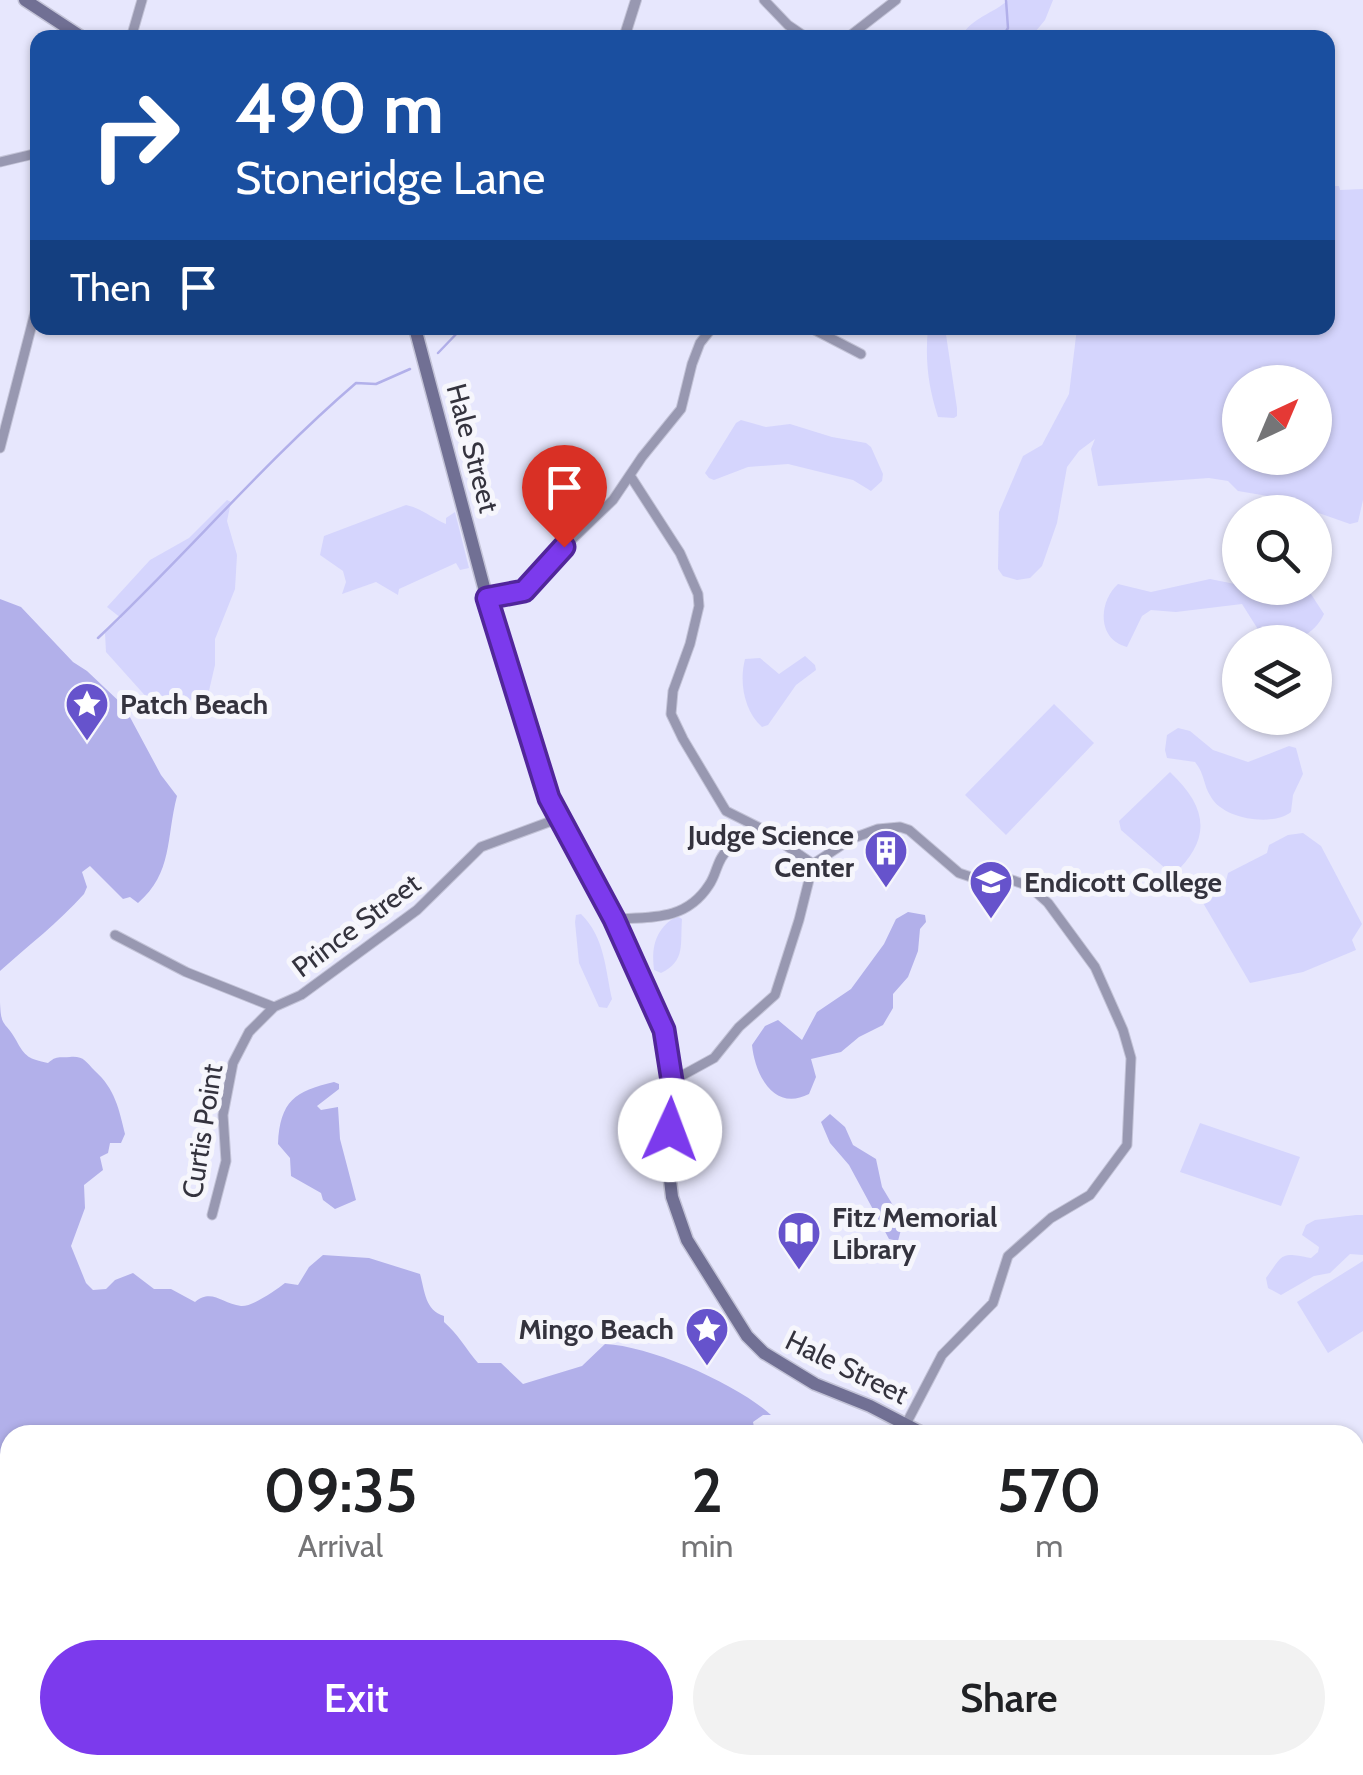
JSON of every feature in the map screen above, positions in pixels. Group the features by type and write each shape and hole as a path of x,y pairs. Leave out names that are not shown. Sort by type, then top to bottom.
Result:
{"main road":[{"path":"25,0 71,30"},
{"name":"Hale Street","path":"416,335 487,598 557,819 614,919 664,1030 672,1081 668,1161 672,1197 687,1240 747,1336 764,1353 792,1372 906,1424"}],"street":[{"path":"133,30 142,0"},
{"path":"627,30 636,0"},
{"path":"764,0 798,30"},
{"path":"857,30 896,0"},
{"path":"0,162 30,156"},
{"path":"0,448 30,332"},
{"path":"487,598 517,594 530,587 614,500 681,409 692,364 706,335"},
{"path":"824,335 861,354"},
{"path":"631,477 680,553 698,594 699,606 673,690 671,714 726,812 762,830 812,864"},
{"name":"Prince Street","path":"115,936 186,972 274,1007 301,995 417,910 481,847 557,819"},
{"path":"672,1081 714,1058 774,995 799,920 812,864 851,839 878,829 909,830 959,873 1029,886 1048,903 1095,967 1131,1058 1126,1145 1090,1195 1051,1218 1008,1256 994,1304 942,1355 906,1424"},
{"path":"614,919 664,917 690,908 710,885 721,855 728,850"},
{"name":"Curtis Point","path":"212,1215 226,1160 224,1115 233,1064 249,1032 274,1007"}],"shaded area":[{"path":"1008,0 1053,0 1037,30 967,30"},
{"path":"1335,186 1340,190 1363,189 1363,500 1358,522 1350,524 1332,518 1332,495 1261,495 1238,491 1228,481 1209,478 1098,486 1091,449 1095,439 1067,467 1057,523 1042,566 1030,578 1017,580 1003,576 998,569 999,512 1023,456 1042,445 1069,394 1076,335 1335,335"},
{"path":"928,335 946,335 957,408 954,418 938,417"},
{"path":"741,420 766,427 790,424 866,443 883,474 882,481 871,491 853,480 788,464 748,467 714,480 709,478 705,473"},
{"path":"227,500 231,502 227,521 237,555 235,589 215,639 215,665 208,695 173,702 158,710 106,652 105,633 121,618 107,607 150,560 189,538"},
{"path":"406,505 446,524 446,518 455,512 469,568 460,570 456,563 399,589 398,595 376,582 342,594 346,582 343,571 320,555 324,536"},
{"path":"1210,579 1222,581 1222,605 1234,605 1176,612 1151,610 1142,616 1127,647 1117,643 1104,619 1112,591 1118,584 1151,592"},
{"name":"Patch Beach","path":"0,599 21,607 73,662 124,706 161,775 177,796 163,867 138,903 130,897 123,899 90,866 82,872 87,887 84,894 0,971"},
{"path":"1243,605 1318,605 1324,614 1317,625 1255,625"},
{"path":"805,656 816,670 796,685 768,725 762,727 744,696 745,659 760,658 779,674"},
{"path":"1054,704 1094,743 1006,835 965,795"},
{"path":"1178,728 1190,731 1213,750 1248,762 1289,746 1296,748 1303,774 1293,795 1291,812 1261,820 1237,815 1217,805 1195,762 1167,758 1167,735"},
{"path":"1170,772 1192,798 1200,823 1195,848 1173,875 1121,830 1119,821"},
{"path":"1303,833 1321,846 1362,924 1352,940 1356,950 1303,972 1250,983 1199,896 1226,881 1228,873 1267,853 1269,845 1288,835"},
{"path":"908,912 925,915 926,922 920,929 918,951 908,977 893,994 893,1008 883,1025 841,1052 811,1059 816,1077 809,1094 786,1098 776,1094 757,1068 752,1045 765,1026 778,1020 802,1040 817,1012 851,989 884,944 896,919"},
{"path":"581,914 595,933 603,954 612,999 607,1008 599,1007 579,963 575,922 576,915"},
{"path":"677,916 682,919 680,951 675,963 661,973 654,970 654,946 664,926"},
{"path":"0,1002 3,1021 25,1054 48,1063 58,1057 81,1058 107,1085 118,1108 125,1134 121,1143 110,1143 108,1153 100,1157 103,1170 84,1185 85,1208 71,1246 86,1283 93,1290 106,1289 115,1280 133,1273 154,1289 171,1289 195,1302 207,1296 246,1306 285,1283 298,1285 309,1267 323,1255 369,1258 420,1274 429,1305 444,1316 444,1322 478,1363 501,1363 523,1384 582,1366 605,1344 624,1346 716,1379 771,1415 763,1415 754,1425 0,1425"},
{"path":"334,1082 339,1089 317,1106 321,1110 338,1107 340,1139 356,1200 335,1209 323,1200 321,1193 291,1176 290,1158 278,1144 282,1117 292,1100 309,1089"},
{"path":"830,1114 845,1127 853,1145 876,1159 882,1187 903,1222 898,1241 889,1239 849,1165 830,1143 821,1122"},
{"path":"1200,1123 1300,1157 1281,1206 1180,1172"},
{"path":"1363,1215 1363,1255 1350,1254 1330,1273 1314,1276 1281,1295 1268,1288 1266,1278 1284,1256 1311,1258 1318,1252 1319,1247 1302,1235 1306,1225 1315,1220"},
{"path":"1363,1261 1363,1331 1328,1353 1297,1302"}],"waterway":[{"path":"1006,0 1007,30"},
{"path":"438,353 455,335"},
{"path":"98,638 289,444 356,383 376,384 410,369"}],"place":[{"name":"Patch Beach","path":"87,742"},
{"name":"Judge Science Center","path":"886,889"},
{"name":"Endicott College","path":"991,920"},
{"name":"Fitz Memorial Library","path":"799,1271"},
{"name":"Mingo Beach","path":"707,1367"}],"route":[{"path":"564,547 524,591 487,598 557,819 614,919 664,1030 672,1081 670,1130"}]}
